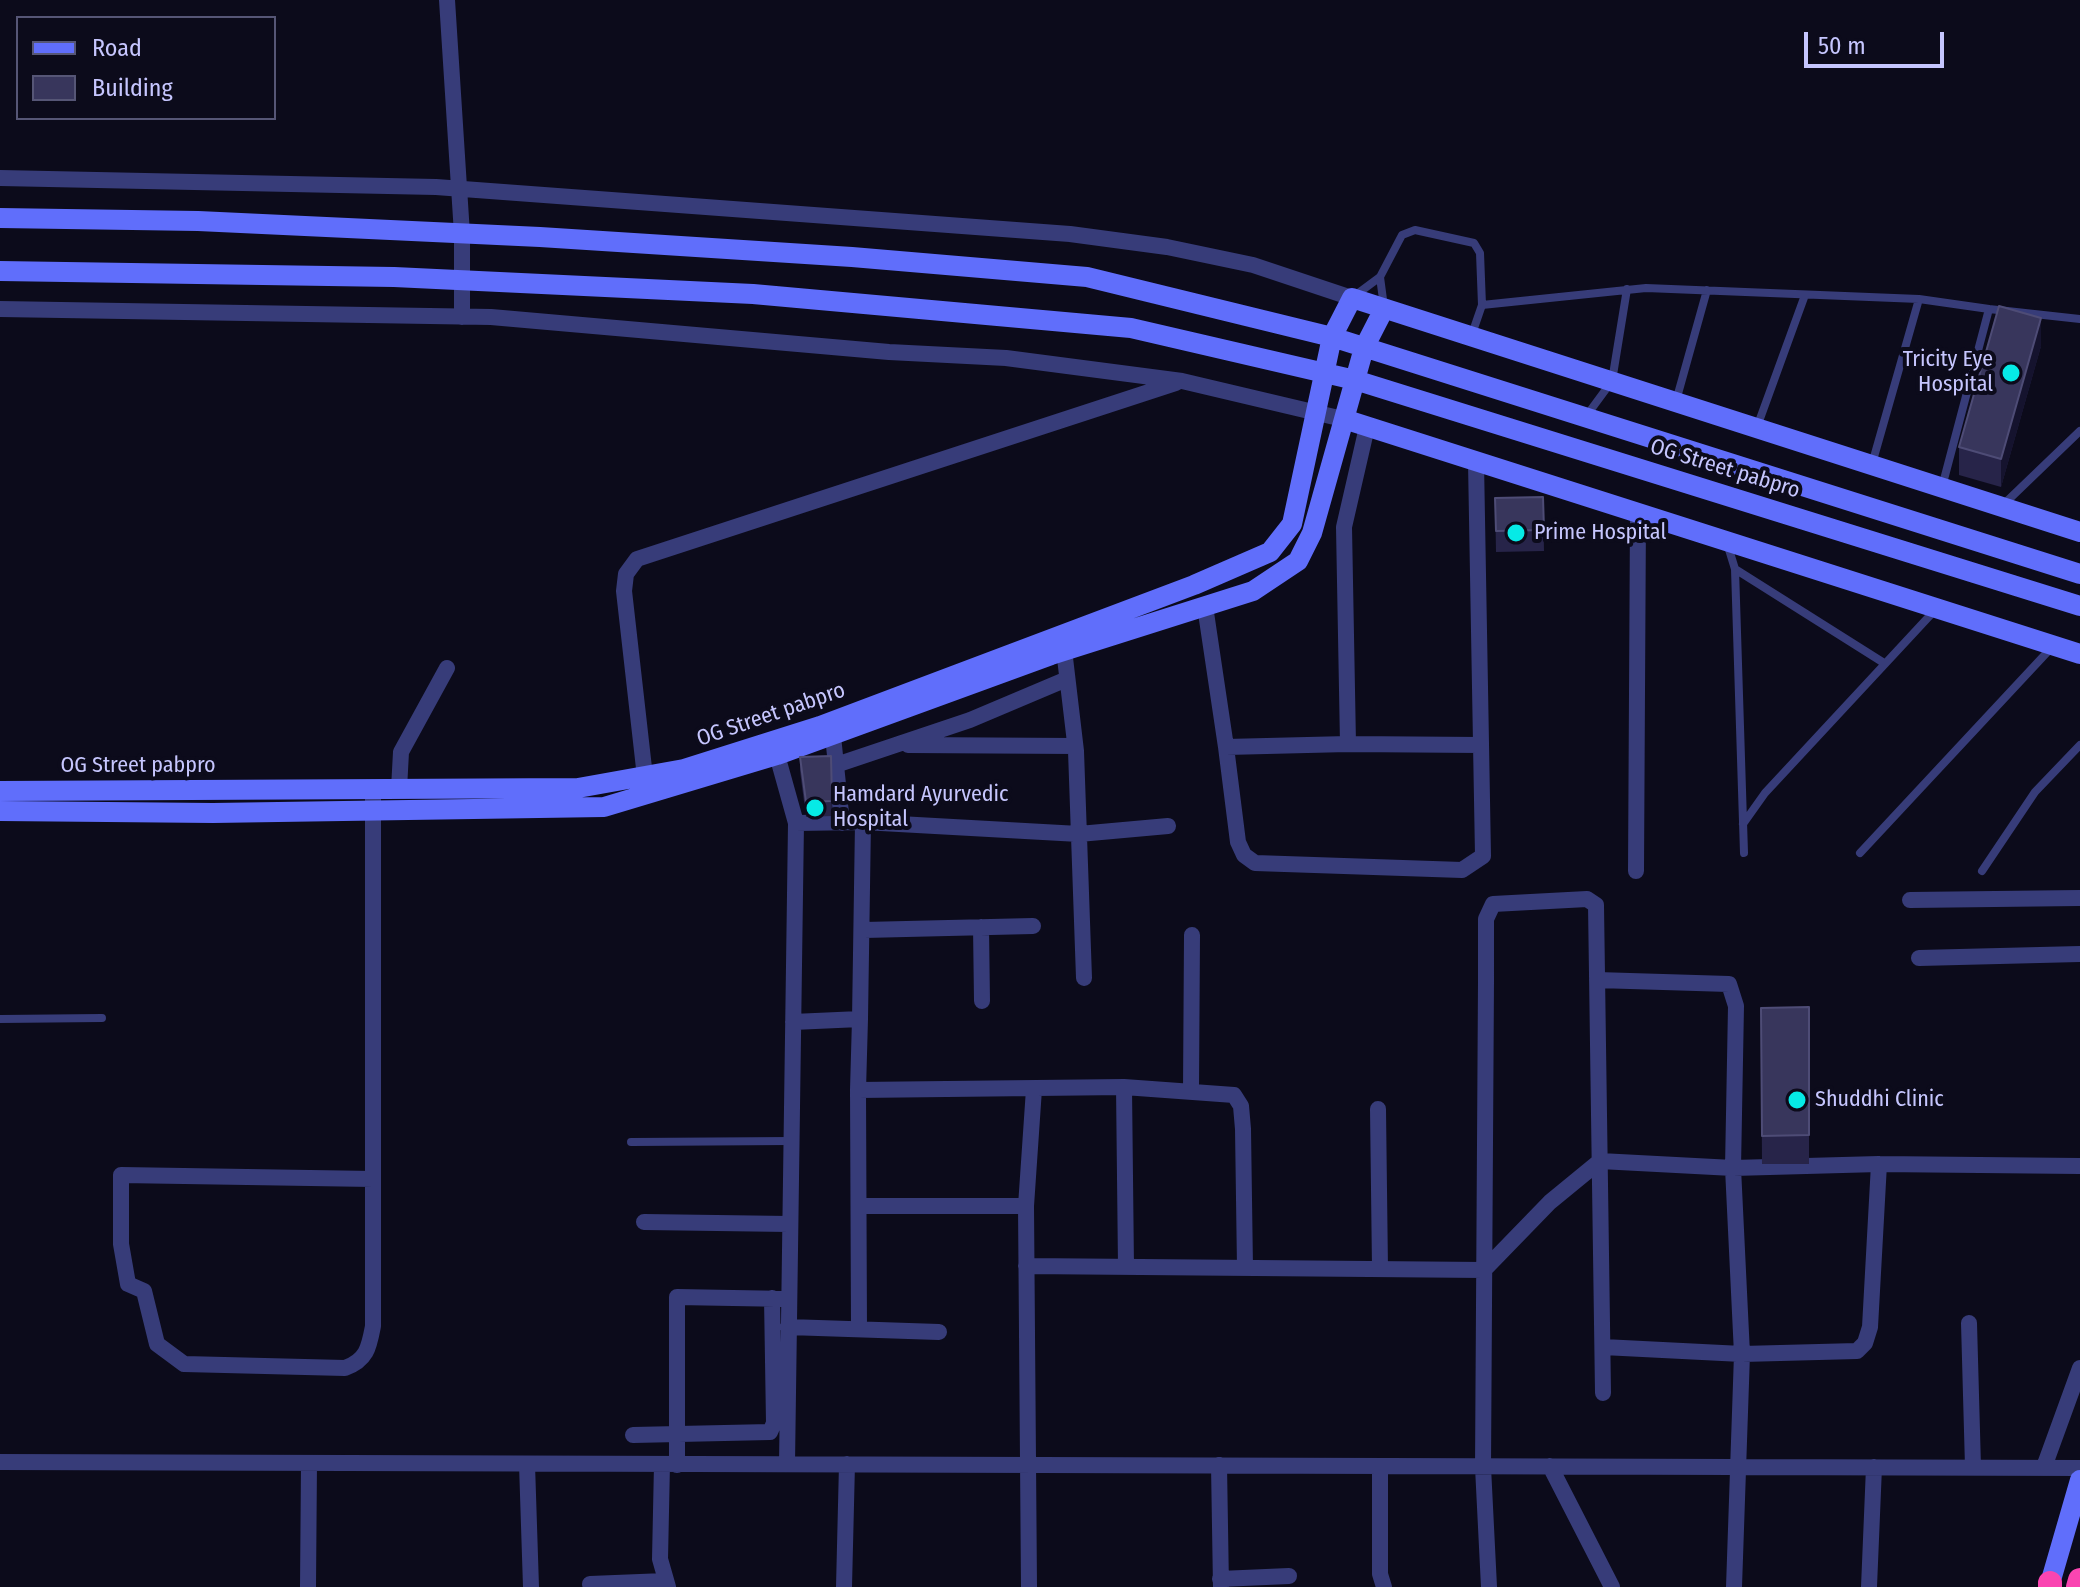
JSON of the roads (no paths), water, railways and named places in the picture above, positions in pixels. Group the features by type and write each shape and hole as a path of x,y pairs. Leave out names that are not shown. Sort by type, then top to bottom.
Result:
{"highway":[{"path":"2078,1587 2080,1580"}],"street":[{"path":"447,0 460,189 462,317"},
{"path":"0,178 460,189 1070,234 1167,247 1253,265 2080,532"},
{"path":"0,218 198,221 462,234 852,257 1087,277 1332,337 1352,298"},
{"path":"0,271 462,281 753,294 1131,328 1355,380"},
{"path":"0,309 462,317 889,352 1006,358 1182,381 1347,420 2080,654"},
{"path":"1364,348 1384,309"},
{"name":"OG Street pabpro","path":"0,811 374,812 604,807 833,736 1063,643 1270,552 1292,524 1332,337 2080,574"},
{"name":"OG Street pabpro","path":"0,791 578,788 684,769 1063,643 1253,591 1298,561 1312,533 1347,420 1364,348"},
{"name":"OG Street pabpro","path":"1355,380 2080,606"},
{"path":"645,777 624,591 626,574 637,559 1182,381"},
{"path":"1348,744 1344,527 1367,427"},
{"path":"1205,606 1238,842 1244,855 1255,863 1462,870 1483,856 1486,843 1480,745 1476,462"},
{"path":"1636,871 1638,513"},
{"path":"1063,643 1075,746 1084,978"},
{"path":"399,789 401,752 447,668"},
{"path":"836,765 970,720 1067,679"},
{"path":"833,736 842,823"},
{"path":"895,745 1075,746"},
{"path":"1226,747 1480,745"},
{"path":"633,1435 770,1432 774,1423 780,1299 789,1224 796,823 777,755"},
{"path":"373,789 374,812 373,1326 369,1349 358,1363 345,1368 194,1366 184,1364 157,1344 144,1291 128,1284 121,1244 121,1175 373,1179"},
{"path":"796,823 863,822 1079,834 1168,826"},
{"path":"859,1329 858,1090 864,930 863,822"},
{"path":"1910,900 2080,898"},
{"path":"1489,1587 1483,1467 1484,1270 1488,911 1493,904 1593,900 1598,928 1603,1393"},
{"path":"864,930 1033,926"},
{"path":"981,927 982,1001"},
{"path":"1191,1089 1192,935"},
{"path":"1919,958 2080,954"},
{"path":"1597,980 1729,984 1736,1006 1733,1168 1742,1354 1734,1587"},
{"path":"793,1022 860,1019"},
{"path":"858,1090 1124,1087 1191,1089 1234,1095 1241,1106 1245,1268"},
{"path":"1124,1087 1126,1267"},
{"path":"1029,1587 1025,1465 1026,1206 1034,1089"},
{"path":"1378,1109 1380,1269"},
{"path":"1026,1266 1484,1270 1550,1202 1600,1161 1733,1168 1879,1164 2080,1166"},
{"path":"1603,1347 1742,1354 1857,1351 1865,1343 1874,1286 1879,1164"},
{"path":"859,1206 1026,1206"},
{"path":"644,1222 789,1224"},
{"path":"590,1584 666,1584 660,1559 669,1464 678,1435 674,1301 677,1297 780,1299"},
{"path":"780,1299 788,1327 787,1464"},
{"path":"1969,1323 1973,1467"},
{"path":"788,1327 939,1332"},
{"path":"2044,1467 2080,1368"},
{"path":"0,1462 2080,1468"},
{"path":"308,1587 309,1463"},
{"path":"527,1464 531,1587"},
{"path":"844,1587 847,1464"},
{"path":"1219,1465 1220,1583 1289,1576"},
{"path":"1380,1466 1380,1574 1384,1587"},
{"path":"1550,1466 1612,1587"},
{"path":"1869,1587 1874,1467"},
{"path":"2049,1586 2080,1480"}],"lane":[{"path":"1352,298 1380,277 1402,235 1415,230 1474,243 1480,253 1482,305 1472,334"},
{"path":"1380,277 1384,309"},
{"path":"1482,305 1627,289 1707,290 1919,299 2080,319"},
{"path":"1585,417 1612,381 1627,289"},
{"path":"1676,402 1707,290"},
{"path":"1756,428 1805,295"},
{"path":"1872,465 1919,299"},
{"path":"1942,487 1989,309"},
{"path":"2001,506 2080,431"},
{"path":"1727,541 1735,569 1744,853"},
{"path":"1735,569 1884,663"},
{"path":"1743,824 1765,793 1936,608"},
{"path":"1860,853 2053,645"},
{"path":"1982,871 2035,792 2080,745"},
{"path":"0,1019 102,1018"},
{"path":"631,1142 791,1141"}],"place":[{"name":"Tricity Eye Hospital","path":"2011,373"},
{"name":"Prime Hospital","path":"1516,533"},
{"name":"Hamdard Ayurvedic Hospital","path":"815,808"},
{"name":"Shuddhi Clinic","path":"1797,1100"}]}
